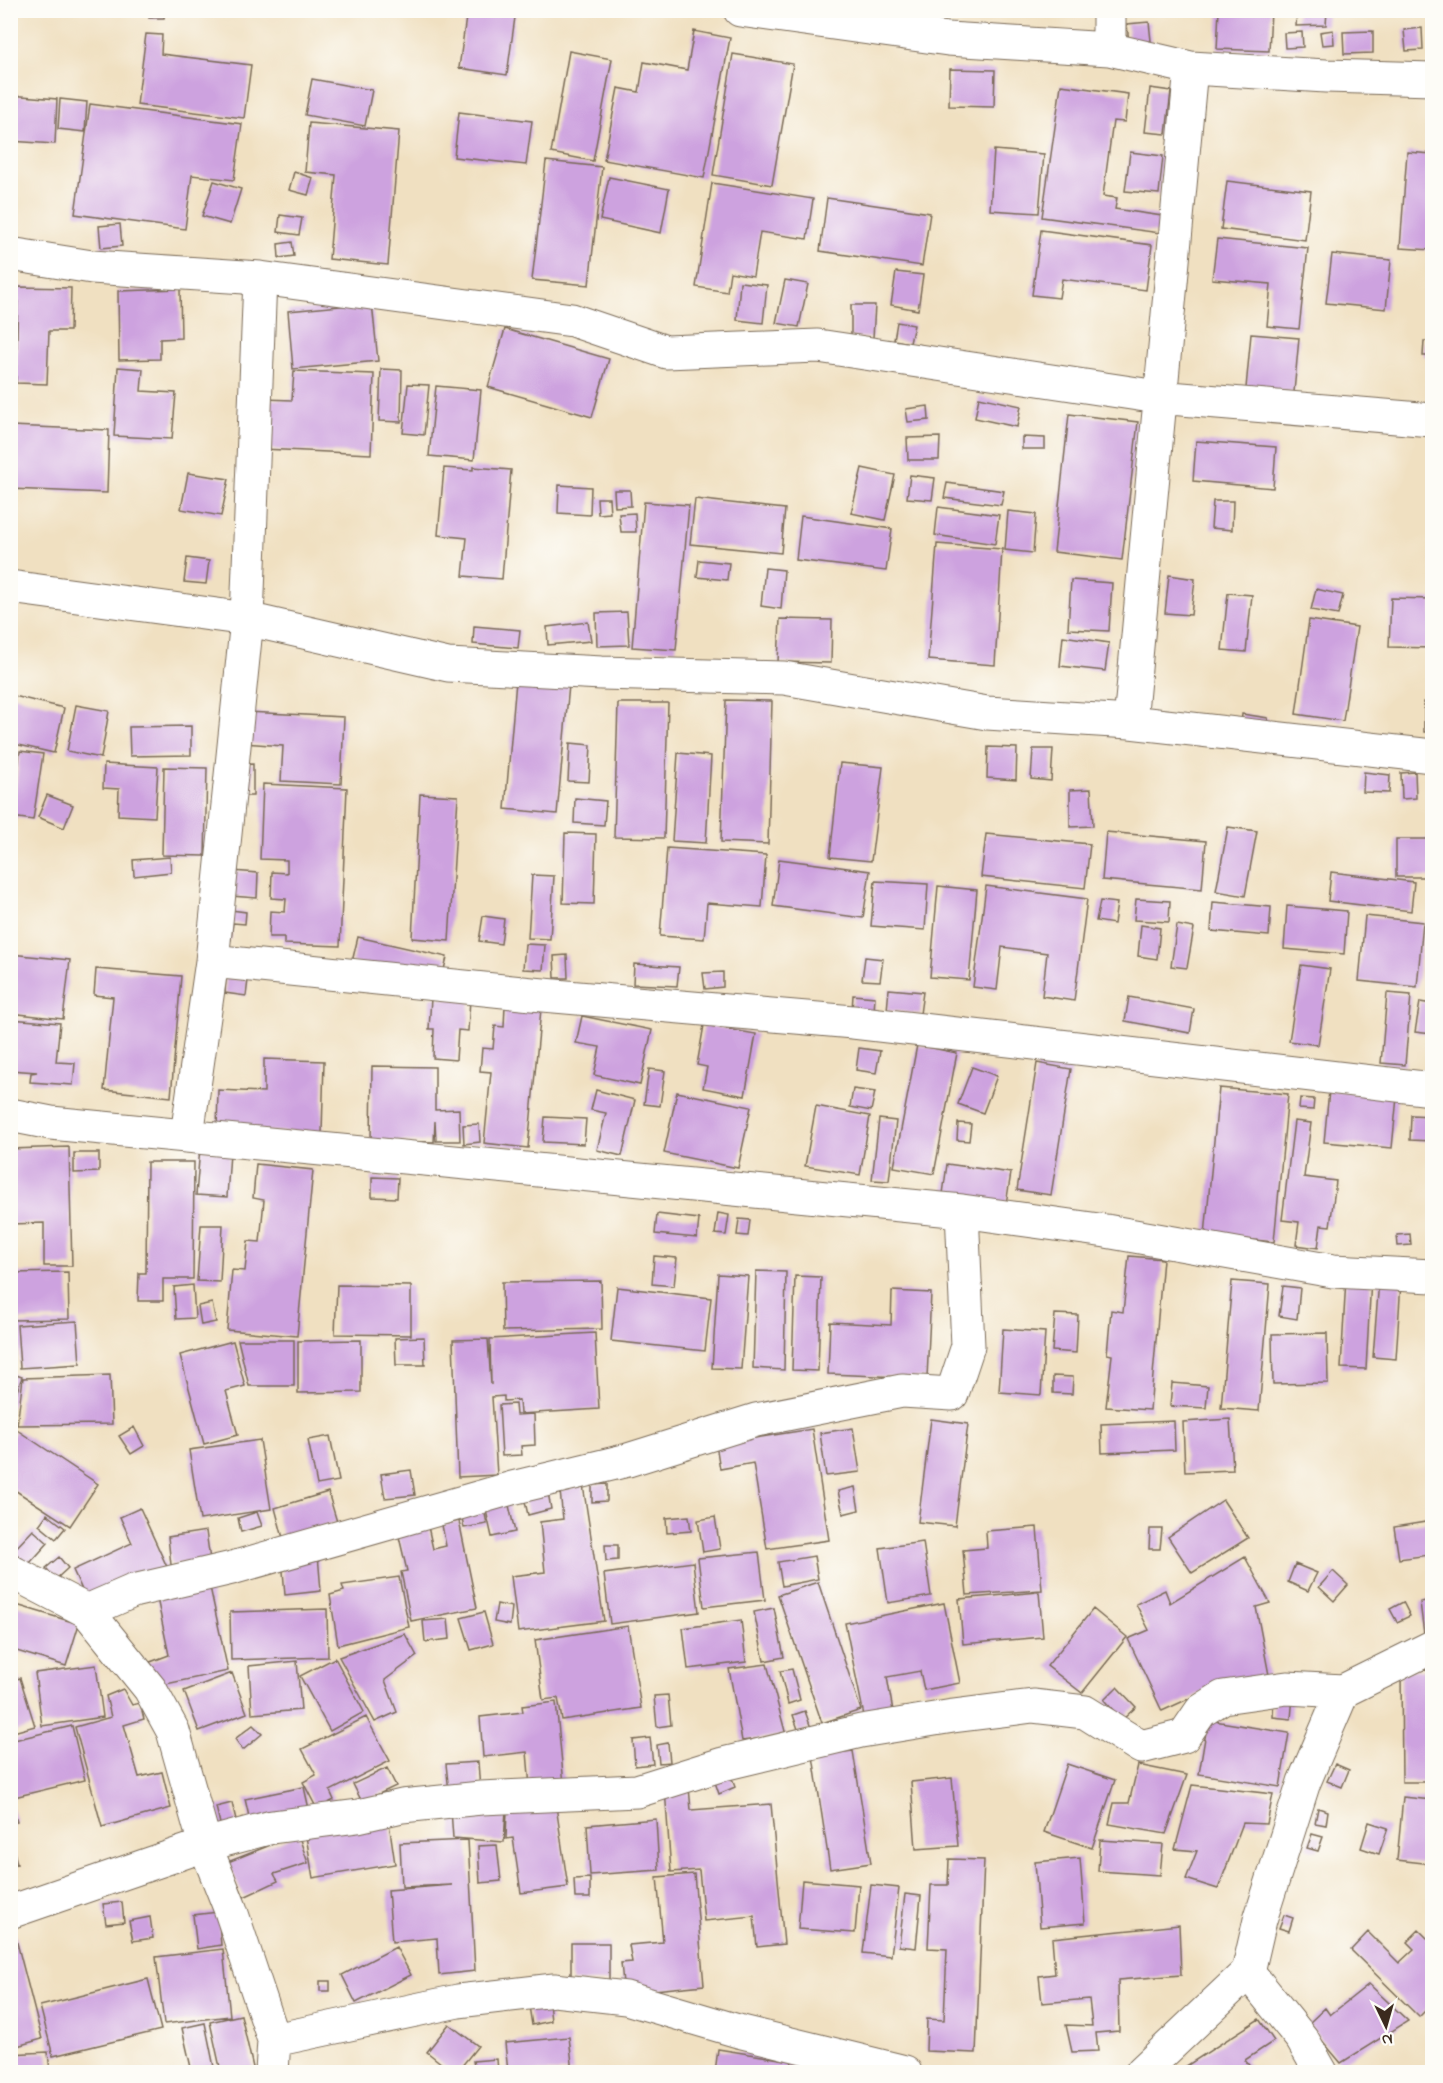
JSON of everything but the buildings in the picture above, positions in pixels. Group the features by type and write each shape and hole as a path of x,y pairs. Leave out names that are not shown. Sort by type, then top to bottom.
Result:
{"street":[{"path":"740,10 948,39 1109,49 1191,68 1326,76 1432,79"},
{"path":"1109,10 1109,49"},
{"path":"1130,722 1158,397 1191,68"},
{"path":"10,254 92,267 260,278 572,320 666,352 818,346 1158,397 1432,420"},
{"path":"187,1136 212,961 247,619 260,278"},
{"path":"10,587 247,619 448,665 602,674 784,678 987,713 1130,722 1432,756"},
{"path":"212,961 532,994 853,1022 1432,1089"},
{"path":"10,1115 51,1123 482,1167 962,1211 1107,1231 1333,1271 1432,1276"},
{"path":"87,1611 133,1591 232,1568 512,1488 628,1460 756,1420 902,1392 952,1394 968,1346 962,1211"},
{"path":"10,1571 87,1611 150,1689 173,1731 205,1845 230,1908 274,2040 272,2073"},
{"path":"10,1912 205,1845 272,1827 358,1816 402,1806 481,1798 637,1791 723,1764 861,1731 1033,1706 1085,1712 1141,1747 1184,1736 1201,1711 1223,1697 1287,1688 1343,1691 1432,1647"},
{"path":"1142,2073 1248,1972 1260,1920 1304,1782 1343,1691"},
{"path":"1248,1972 1302,2039 1321,2073"},
{"path":"274,2040 458,2001 554,1990 626,1998 738,2031 905,2073"}]}
